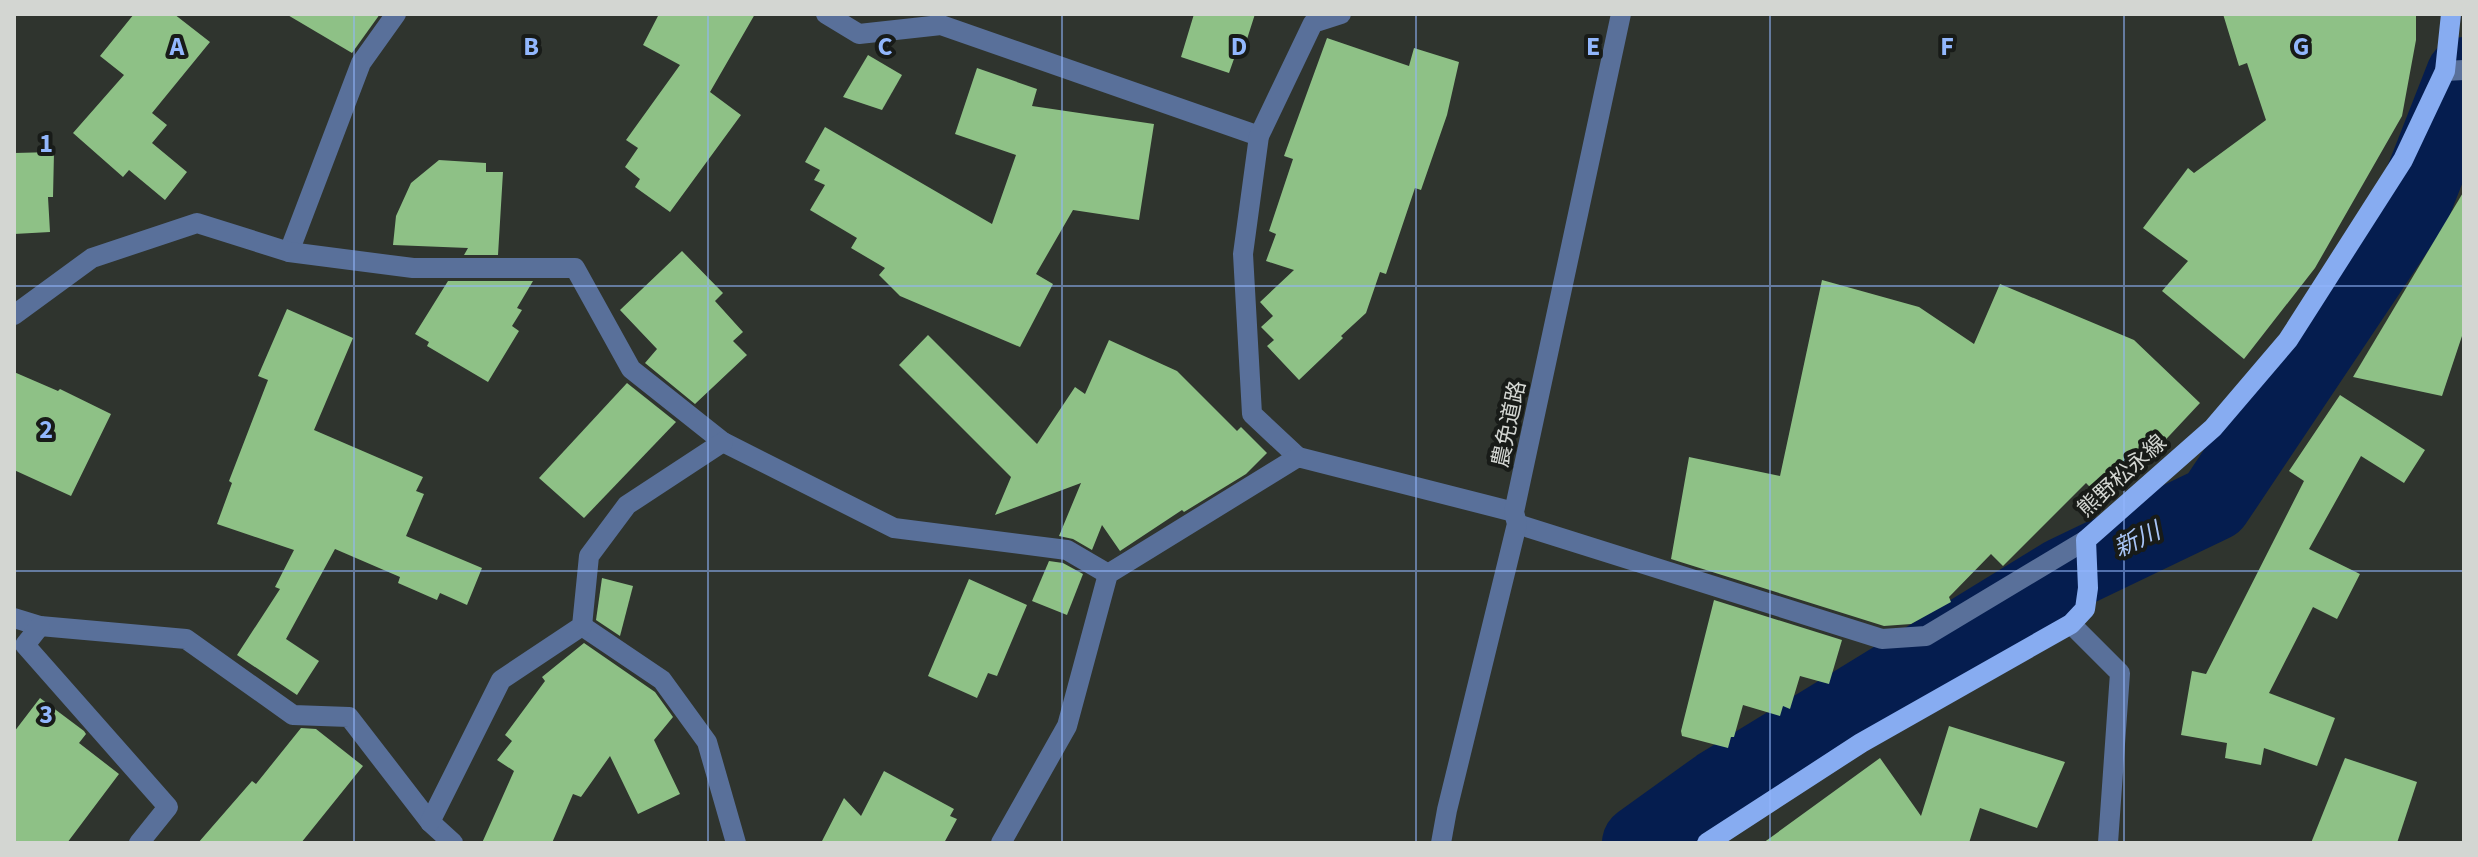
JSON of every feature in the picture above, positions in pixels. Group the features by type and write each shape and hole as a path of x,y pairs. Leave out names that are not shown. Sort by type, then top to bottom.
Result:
{"main road":[{"name":"熊野松永線","path":"2071,624 2085,609 2088,588 2086,546 2213,428 2288,340 2403,160 2455,70 2451,14"},
{"path":"1707,843 1861,743 2071,624"}],"street":[{"path":"289,252 361,63 396,14"},
{"path":"826,14 859,34 943,20 1259,136"},
{"path":"1341,14 1313,23 1259,136 1243,254 1252,414 1298,457 1516,518 1882,639 1926,636 2086,546"},
{"name":"農免道路","path":"1441,843 1516,518 1621,14"},
{"path":"14,315 92,258 197,223 289,252 413,268 575,268 631,369 723,442 894,528 1067,550 1108,574"},
{"path":"582,626 589,556 627,505 723,442"},
{"path":"1001,843 1067,726 1108,574 1298,457"},
{"path":"14,618 40,626 186,639 293,715 349,717 430,822 453,843"},
{"path":"2071,624 2120,673 2108,843"},
{"path":"40,626 25,645 168,807 139,843"},
{"path":"430,822 501,680 582,626"},
{"path":"582,626 662,680 707,742 736,843"}],"building":[{"path":"134,14 174,14 210,42 152,113 167,125 152,143 187,172 165,200 129,170 123,177 73,133 124,75 100,56"},
{"path":"286,14 380,14 352,53"},
{"path":"659,14 755,14 710,92 741,115 670,212 635,187 640,179 625,167 638,148 626,140 680,65 643,45"},
{"path":"1194,14 1255,14 1241,58 1235,56 1229,73 1181,57"},
{"path":"2223,14 2416,14 2416,40 2402,116 2315,268 2244,359 2162,291 2188,261 2143,228 2188,168 2194,173 2266,120 2247,63 2239,66"},
{"path":"1327,38 1409,66 1414,48 1459,62 1447,115 1421,190 1415,188 1386,274 1380,272 1366,313 1299,380 1267,346 1274,340 1261,327 1273,316 1260,302 1294,270 1266,261 1276,234 1269,231 1293,159 1284,156"},
{"path":"868,55 902,75 882,110 843,97"},
{"path":"977,68 1037,89 1032,106 1154,124 1139,220 1073,210 1036,274 1053,284 1020,347 900,296 879,275 885,268 851,248 857,238 810,210 825,185 814,180 820,170 805,162 825,127 992,224 1016,155 955,134"},
{"path":"54,152 53,197 48,197 50,232 14,234 14,153"},
{"path":"439,160 486,163 486,172 503,172 498,255 464,255 468,248 393,245 396,216 411,183"},
{"path":"2464,191 2464,330 2442,396 2353,377"},
{"path":"682,251 723,293 715,301 743,332 733,341 747,355 695,404 645,363 657,349 620,310"},
{"path":"1822,280 1919,307 1974,344 2000,284 2134,340 2200,403 2140,467 2131,459 2096,493 2086,483 2003,566 1991,554 1949,597 1951,602 1911,624 1884,626 1671,559 1689,457 1780,476"},
{"path":"448,281 533,281 517,308 522,310 512,326 519,331 488,382 427,346 429,342 415,334"},
{"path":"287,309 353,338 314,430 423,477 416,491 424,494 406,536 482,568 467,605 440,593 437,600 398,583 400,577 335,549 286,639 319,661 297,695 237,655 280,589 275,587 294,550 217,524 232,483 229,481 268,380 258,376"},
{"path":"928,335 1037,444 1075,387 1085,394 1109,340 1177,371 1237,431 1241,427 1267,453 1246,474 1184,512 1182,510 1120,551 1102,525 1092,550 1073,539 1059,536 1081,483 995,515 1011,477 899,365"},
{"path":"14,372 58,391 60,389 111,414 71,496 14,470"},
{"path":"627,383 676,422 584,518 539,478"},
{"path":"2340,395 2425,450 2404,483 2361,456 2309,549 2360,574 2337,619 2313,607 2269,693 2335,718 2317,766 2264,748 2261,765 2225,758 2227,743 2181,735 2192,671 2206,674 2304,481 2289,471"},
{"path":"1049,561 1063,563 1083,574 1067,615 1032,601"},
{"path":"602,578 633,586 620,636 596,620"},
{"path":"969,579 1027,605 997,676 988,673 977,698 928,676"},
{"path":"1714,600 1842,640 1829,684 1800,676 1790,709 1783,706 1780,716 1743,705 1728,748 1682,736 1681,731"},
{"path":"584,643 655,692 673,717 654,740 680,794 638,814 610,756 581,797 573,794 552,843 482,843 514,771 497,760 512,741 505,735 545,681 542,677"},
{"path":"40,698 84,731 86,734 79,743 119,774 67,843 14,843 14,732"},
{"path":"1949,726 2065,762 2037,828 1980,808 1969,843 1763,843 1880,758 1921,816"},
{"path":"301,728 316,729 363,766 301,843 198,843 252,781 256,784"},
{"path":"2345,758 2417,782 2397,843 2311,843"},
{"path":"884,771 954,809 950,816 957,819 944,843 821,843 844,798 861,816"}],"waterway":[{"name":"新川","path":"1640,843 1718,787 2064,575 2214,503 2413,205 2464,75"}]}
